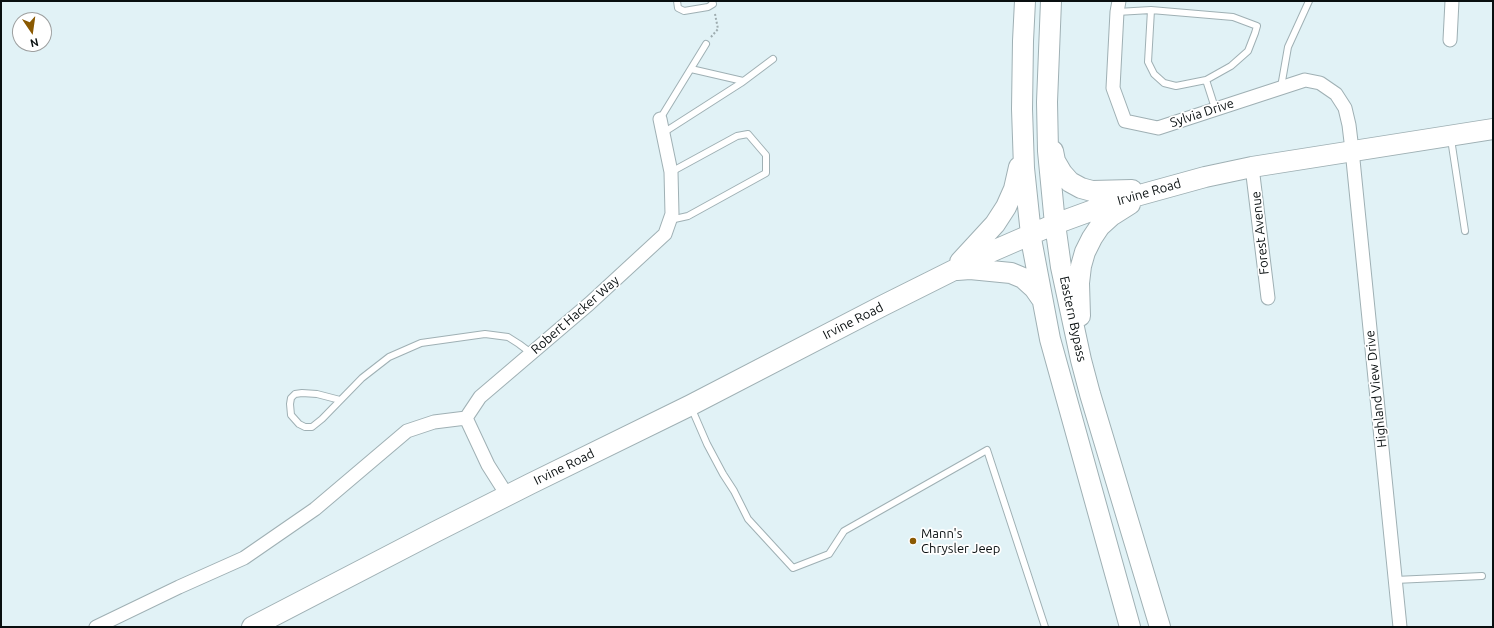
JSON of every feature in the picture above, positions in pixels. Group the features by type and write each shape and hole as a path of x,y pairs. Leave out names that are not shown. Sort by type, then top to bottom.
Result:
{"main road":[{"name":"Eastern Bypass","path":"1025,1 1021,89 1023,144 1030,234 1041,298 1062,384 1130,627"},
{"name":"Eastern Bypass","path":"1050,1 1047,57 1047,132 1055,224 1066,294 1081,360 1160,627"},
{"name":"Irvine Road","path":"252,627 507,495 691,405 953,271 1030,234 1118,201 1206,177 1252,167 1493,128"},
{"path":"1047,132 1055,161 1062,173 1070,182 1081,188 1092,191 1156,190"},
{"path":"953,271 996,224 1006,207 1014,189 1023,144"},
{"path":"1081,360 1079,283 1081,266 1086,252 1096,232 1111,216 1156,190"},
{"path":"953,271 970,269 1011,273 1023,278 1034,288 1041,298"}],"street":[{"path":"1450,40 1452,1"},
{"name":"Sylvia Drive","path":"1118,7 1113,88 1125,121 1158,128 1215,108 1305,80 1320,83 1336,94 1344,108 1349,125 1352,150"},
{"name":"Robert Hacker Way","path":"466,418 480,397 589,304 666,234 672,214 671,172 660,119"},
{"name":"Highland View Drive","path":"1352,150 1400,627"},
{"name":"Forest Avenue","path":"1252,167 1268,298"},
{"path":"96,627 244,558 315,509 407,431 434,422 466,418 488,466 507,495"}],"lane":[{"path":"677,1 678,8 684,11 708,7 712,2"},
{"path":"1281,87 1288,47 1309,1"},
{"path":"1118,7 1233,17 1257,26 1248,51 1231,66 1206,80 1176,86 1164,83 1154,74 1148,62 1151,10"},
{"path":"660,119 706,44"},
{"path":"663,133 743,81 773,59"},
{"path":"691,68 743,81"},
{"path":"1206,80 1215,108"},
{"path":"670,220 688,216 766,173 766,155 748,134 742,135 737,136 671,172"},
{"path":"1450,135 1465,231"},
{"path":"340,400 317,394 294,394 291,398 290,404 291,415 299,424 305,427 312,427 322,419 362,378 389,357 421,343 485,334 508,337 531,353"},
{"path":"691,405 707,444 748,518 793,568 829,554 844,531 987,450 1045,627"},
{"path":"1395,580 1482,576"}],"path":[{"path":"706,44 718,29 712,2"}],"place":[{"name":"Mann's Chrysler Jeep","path":"913,541"}]}
